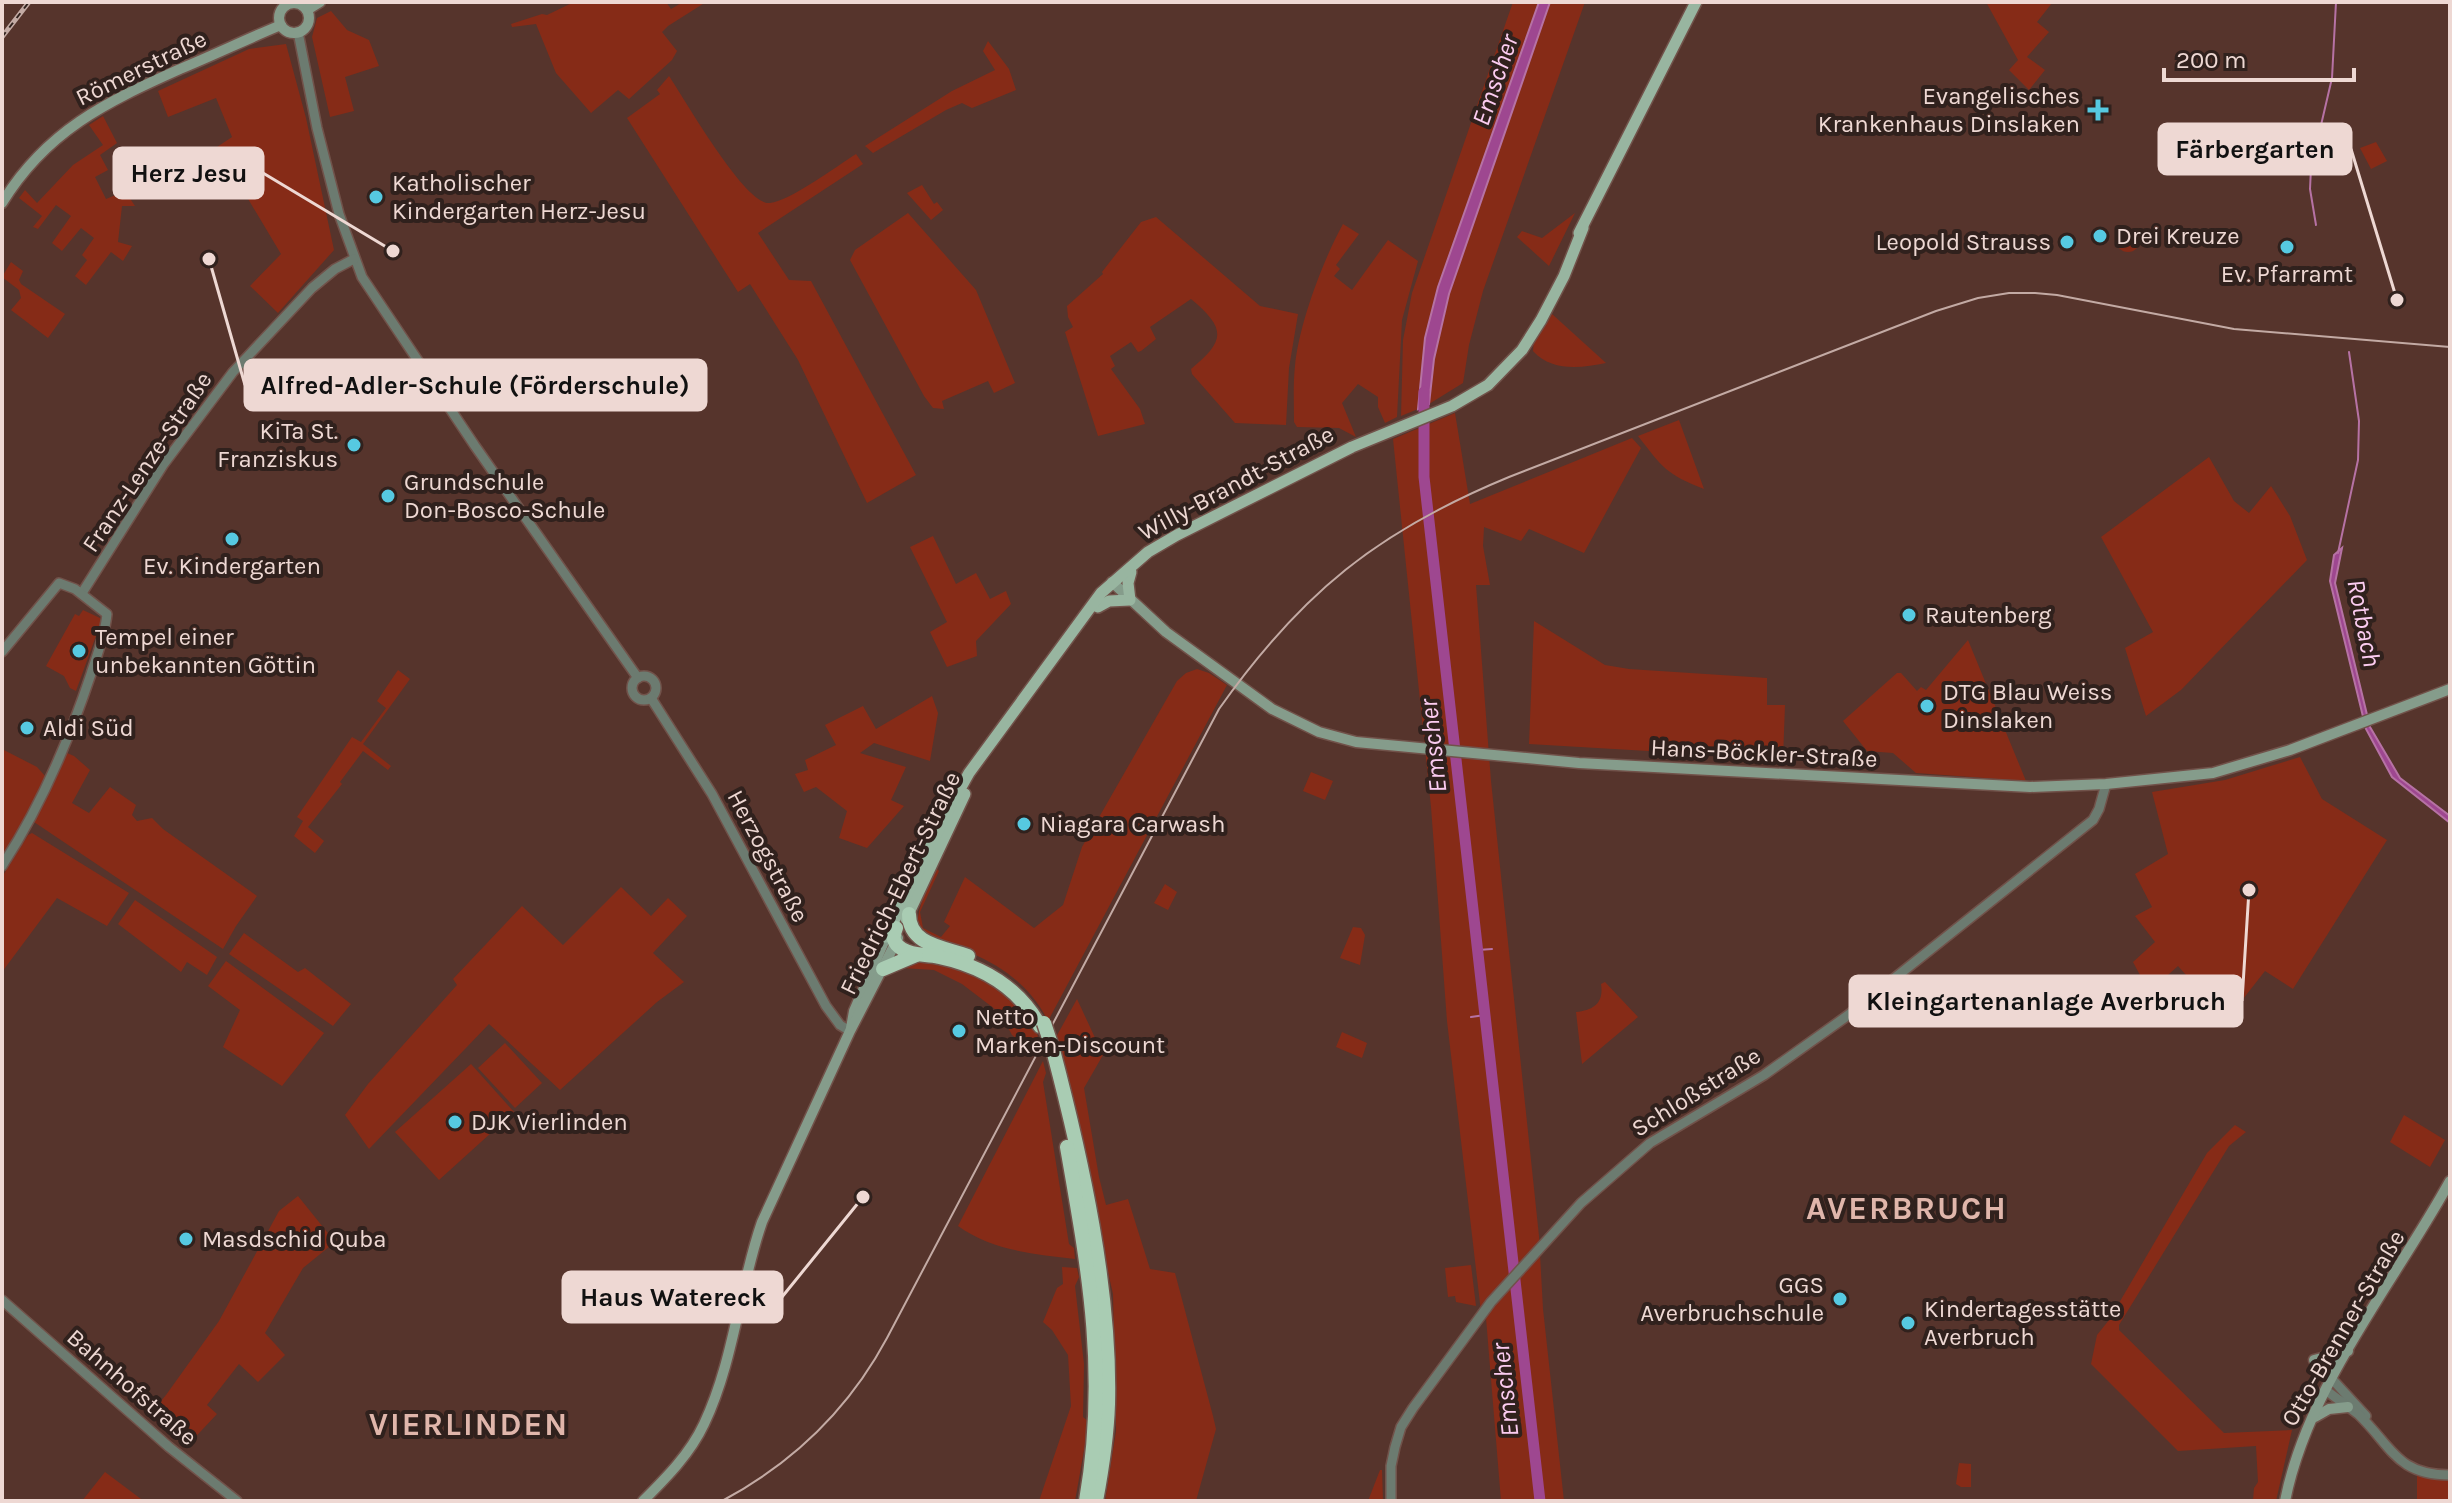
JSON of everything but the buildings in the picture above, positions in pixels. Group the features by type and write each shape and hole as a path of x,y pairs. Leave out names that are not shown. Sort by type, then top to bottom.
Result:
{"highway":[{"path":"909,914 910,927 918,938 993,967 1030,999 1051,1051 1106,1346 1108,1403 1096,1501"},
{"path":"894,936 988,969 1012,982"},
{"path":"894,936 907,952 955,962 993,977 1017,994 1042,1024"},
{"path":"883,969 919,954"},
{"path":"1086,1501 1097,1402 1093,1276"}],"main road":[{"path":"307,10 320,2"},
{"name":"Willy-Brandt-Straße","path":"991,740 1076,625 1148,552 1352,447 1478,392 1498,377 1522,350 1559,287 1583,228 1696,2"},
{"path":"297,3 307,10 308,24 298,32 288,31 281,25 281,10 289,4 297,3"},
{"name":"Römerstraße","path":"2,203 35,158 61,133 85,116 128,92 281,25"},
{"name":"Willy-Brandt-Straße","path":"990,754 1114,584 1217,516"},
{"path":"1098,607 1109,601 1130,600 1128,581 1131,572"},
{"name":"Hans-Böckler-Straße","path":"1114,584 1166,632 1252,696 1307,727 1356,742 1579,763 2030,787 2106,784 2213,773 2249,764 2450,689"},
{"name":"Friedrich-Ebert-Straße","path":"850,1031 854,1011 894,936 947,813 991,740"},
{"name":"Friedrich-Ebert-Straße","path":"643,1501 675,1467 704,1426 722,1374 762,1222 850,1031 883,969 894,936 909,914 964,797 990,754"},
{"name":"Otto-Brenner-Straße","path":"2285,1501 2292,1469 2332,1379 2450,1181"},
{"path":"2314,1360 2348,1351"},
{"path":"2313,1418 2329,1409 2348,1407"}],"street":[{"path":"298,32 317,128 339,214 354,259 376,302 638,678"},
{"name":"Franz-Lenze-Straße","path":"82,593 163,465 233,372 312,288 335,269 354,259"},
{"path":"2,652 59,583 82,593 107,614 85,691 52,773 2,866"},
{"path":"647,676 654,681 656,688 651,698 644,700 634,695 632,688 638,678 647,676"},
{"name":"Herzogstraße","path":"651,698 715,799 826,1006 840,1025 850,1031"},
{"name":"Schloßstraße","path":"1391,1501 1391,1466 1401,1427 1478,1318 1607,1177 1650,1143 1764,1075 1833,1027 2093,820 2106,784"},
{"name":"Bahnhofstraße","path":"2,1300 169,1447 237,1501"},
{"path":"2332,1379 2406,1460 2447,1475"},
{"path":"2327,1391 2348,1407 2402,1462 2426,1474 2447,1475"}],"shaded area":[{"path":"574,2 666,2 671,9 683,2 706,2 662,32 677,51 672,60 629,99 618,90 591,113 556,73 536,24 512,27 511,24 547,15"},
{"path":"1513,2 1539,2 1438,287 1425,338 1418,409 1401,416 1403,340 1412,293"},
{"path":"1539,2 1550,2 1449,294 1434,359 1429,404 1418,409 1425,338 1438,287"},
{"path":"1550,2 1585,2 1483,291 1463,383 1429,404 1434,359 1449,294"},
{"path":"1986,2 2052,3 2037,22 2049,32 2027,57 2045,70 2029,90 2009,70 2018,60"},
{"path":"331,11 347,30 369,40 379,66 345,77 354,111 330,117 312,37 317,18"},
{"path":"988,41 1009,69 1016,90 972,108 962,103 946,110 873,153 865,146 952,91 995,70 983,51"},
{"path":"286,44 306,118 334,250 278,313 250,286 281,254 217,147 232,137 216,98 168,117 158,91 249,49"},
{"path":"669,76 731,170 759,200 770,203 779,201 856,154 863,164 758,233 789,280 811,281 916,475 867,503 798,360 750,284 738,292 627,118 660,94 657,90"},
{"path":"103,116 117,143 100,155 108,170 95,177 106,199 125,191 135,206 122,206 118,242 132,246 123,261 111,252 86,285 75,276 87,260 82,255 94,238 81,228 62,251 52,243 71,216 56,205 38,229 33,227 42,216 19,198 25,190 37,203 73,165 103,145 89,125"},
{"path":"2376,142 2387,161 2371,169 2360,148"},
{"path":"922,185 934,204 937,202 943,210 931,220 907,193"},
{"path":"908,213 976,290 1015,383 994,393 988,381 942,401 944,409 933,408 924,396 850,260 855,250"},
{"path":"1575,213 1549,266 1517,237 1522,231 1542,238"},
{"path":"1156,217 1260,306 1298,314 1289,368 1286,425 1235,423 1192,374 1191,369 1210,350 1217,335 1211,319 1191,299 1150,327 1156,339 1141,351 1138,352 1131,342 1110,356 1115,366 1111,369 1140,409 1145,424 1098,436 1065,332 1073,327 1067,306 1103,274 1141,222"},
{"path":"1343,224 1359,234 1336,265 1340,269 1334,276 1352,290 1388,240 1418,261 1402,320 1397,417 1385,423 1378,407 1378,397 1358,384 1342,403 1356,437 1339,428 1297,427 1294,422 1294,373 1301,331 1320,274"},
{"path":"2128,228 2139,235 2140,240 2133,251 2128,252 2117,245 2116,240 2123,229"},
{"path":"11,262 23,271 19,280 21,284 65,314 48,338 11,310 21,298 19,290 2,277"},
{"path":"1552,314 1606,363 1567,367 1549,362 1533,351 1534,339"},
{"path":"1455,413 1470,504 1632,438 1641,448 1584,553 1529,529 1521,541 1484,527 1483,546 1490,585 1476,585 1491,781 1564,1501 1501,1501 1486,1318 1481,1312 1447,1021 1431,807 1393,439"},
{"path":"1679,420 1704,489 1666,469 1638,436"},
{"path":"2209,457 2234,501 2249,513 2271,486 2290,516 2307,560 2181,690 2146,716 2125,648 2153,632 2101,537"},
{"path":"933,536 956,584 976,573 990,599 1006,591 1011,604 976,641 977,656 947,667 930,632 947,622 910,547"},
{"path":"2342,548 2335,583 2370,727 2400,778 2450,816 2450,823 2392,777 2366,729 2330,581 2334,555"},
{"path":"83,610 100,618 101,622 76,691 70,688 64,676 46,666 75,614 79,616"},
{"path":"1534,621 1605,665 1767,678 1767,705 1785,705 1783,759 1529,744"},
{"name":"DTG Blau Weiss Dinslaken","path":"1968,640 2026,781 1916,773 1893,753 1867,751 1843,721 1897,673 1901,673 1917,691 1921,687 1926,690"},
{"path":"1197,669 1227,685 1048,1021 1024,987 993,964 957,947 918,934 920,908 937,869 939,871 920,912 923,928 941,937 950,926 944,922 965,877 1034,928 1063,905 1082,847 1177,681"},
{"path":"398,670 410,679 363,744 391,766 388,770 363,751 308,827 324,841 315,853 294,836 303,821 297,817 352,737 361,742 386,708 377,701"},
{"path":"932,696 938,713 930,761 874,743 860,753 906,767 891,800 904,806 867,848 839,838 847,811 816,787 804,792 795,774 808,770 805,760 836,745 825,725 863,706 876,729"},
{"path":"2,749 37,767 45,776 23,823 2,856"},
{"path":"67,753 90,770 72,803 89,813 110,787 136,805 132,815 137,821 152,818 257,896 223,949 34,822"},
{"path":"2300,757 2322,799 2387,840 2293,989 2265,971 2243,999 2206,1027 2200,1015 2212,1004 2178,966 2149,992 2133,962 2155,942 2135,916 2152,907 2135,874 2168,854 2152,792 2225,780"},
{"path":"1311,772 1333,781 1325,800 1303,791"},
{"path":"32,833 129,893 107,926 57,898 2,972 2,877"},
{"path":"1165,884 1177,892 1168,910 1154,903"},
{"path":"621,887 651,916 668,898 687,916 653,953 684,982 657,1002 560,1090 489,1024 369,1149 345,1115 368,1084 457,985 453,979 522,906 563,945"},
{"path":"135,900 217,957 207,975 187,962 181,972 118,924"},
{"path":"1353,927 1361,928 1365,935 1360,965 1340,958"},
{"path":"244,933 298,972 305,968 351,1004 333,1026 229,954"},
{"path":"908,959 961,967 1009,992 1036,1028 1038,1038 1030,1051 1012,1035 1000,1013 962,984 934,970 902,968"},
{"path":"226,961 324,1033 282,1086 223,1047 240,1010 208,986"},
{"path":"1605,982 1638,1017 1582,1064 1576,1012 1588,1009 1599,1001 1601,984"},
{"path":"1077,999 1103,1055 1084,1088 1106,1205 1128,1199 1150,1269 1175,1273 1213,1416 1216,1429 1196,1501 1105,1501 1116,1431 1113,1294 1055,1039"},
{"path":"1342,1032 1367,1043 1362,1058 1336,1047"},
{"name":"DJK Vierlinden","path":"505,1043 542,1083 515,1108 478,1068"},
{"path":"1043,1061 1046,1073 1043,1082 1069,1244 1074,1248 1075,1259 1000,1246 958,1226"},
{"name":"DJK Vierlinden","path":"471,1064 514,1112 439,1180 395,1132"},
{"path":"2404,1115 2445,1140 2430,1167 2390,1142"},
{"path":"2235,1125 2246,1132 2229,1146 2119,1325 2119,1330 2224,1433 2292,1430 2276,1501 2253,1501 2258,1482 2256,1446 2178,1451 2091,1364 2097,1335 2109,1320 2207,1153"},
{"path":"298,1196 335,1242 303,1268 265,1333 285,1355 258,1382 239,1364 207,1405 217,1414 186,1447 149,1415 219,1321 279,1211"},
{"path":"1471,1265 1476,1306 1456,1302 1455,1296 1448,1297 1445,1268"},
{"path":"1062,1267 1077,1268 1079,1277 1075,1286 1084,1364 1083,1417 1089,1422 1075,1501 1039,1501 1071,1406 1068,1355 1043,1322 1057,1288 1063,1284"},
{"path":"1959,1463 1971,1464 1971,1487 1956,1484"},
{"path":"1380,1470 1383,1501 1368,1501"},
{"path":"105,1472 141,1499 140,1501 82,1501"},
{"path":"2417,1474 2450,1476 2450,1501 2417,1501"}],"waterway":[{"name":"Rotbach","path":"2316,225 2310,189 2311,168 2332,78 2336,2"},
{"name":"Rotbach","path":"2338,553 2358,460 2359,421 2349,352"},
{"name":"Emscher","path":"1424,392 1424,477 1540,1501"},
{"path":"1478,950 1492,949"},
{"path":"1471,1017 1485,1015"}],"tram line":[{"path":"722,1501 772,1469 817,1432 872,1364 1219,709 1280,631 1312,599 1381,544 1462,498 1509,477 1936,311 1978,298 2009,293 2057,295 2234,329 2450,347"}],"railway":[{"path":"2,37 29,2"}],"place":[{"name":"Evangelisches Krankenhaus Dinslaken","path":"2098,110"},
{"name":"Katholischer Kindergarten Herz-Jesu","path":"376,197"},
{"name":"Drei Kreuze","path":"2100,236"},
{"name":"Leopold Strauss","path":"2067,242"},
{"name":"Ev. Pfarramt","path":"2287,247"},
{"name":"Herz Jesu","path":"393,251"},
{"name":"Alfred-Adler-Schule (Förderschule)","path":"209,259"},
{"name":"Färbergarten","path":"2397,300"},
{"name":"KiTa St. Franziskus","path":"354,445"},
{"name":"Grundschule Don-Bosco-Schule","path":"388,496"},
{"name":"Ev. Kindergarten","path":"232,539"},
{"name":"Rautenberg","path":"1909,615"},
{"name":"Tempel einer unbekannten Göttin","path":"79,651"},
{"name":"DTG Blau Weiss Dinslaken","path":"1927,706"},
{"name":"Aldi Süd","path":"27,728"},
{"name":"Niagara Carwash","path":"1024,824"},
{"name":"Kleingartenanlage Averbruch","path":"2249,890"},
{"name":"Netto Marken-Discount","path":"959,1031"},
{"name":"DJK Vierlinden","path":"455,1122"},
{"name":"Haus Watereck","path":"863,1197"},
{"name":"Masdschid Quba","path":"186,1239"},
{"name":"GGS Averbruchschule","path":"1840,1299"},
{"name":"Kindertagesstätte Averbruch","path":"1908,1323"}],"district":[{"name":"AVERBRUCH","path":"1907,1208"},
{"name":"VIERLINDEN","path":"469,1424"}]}
